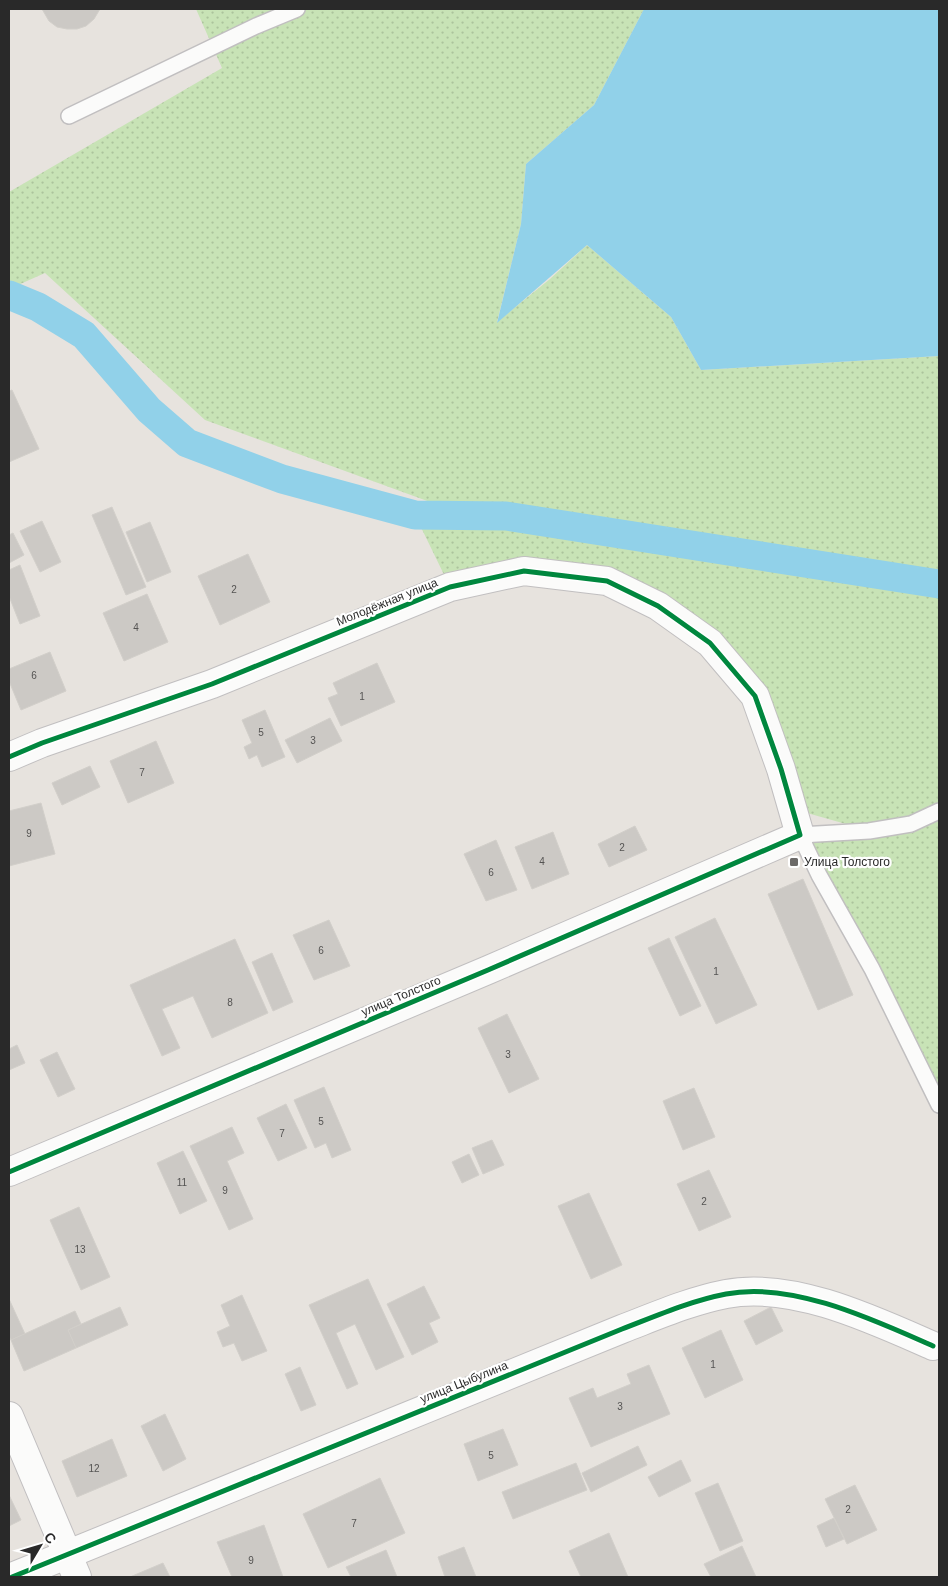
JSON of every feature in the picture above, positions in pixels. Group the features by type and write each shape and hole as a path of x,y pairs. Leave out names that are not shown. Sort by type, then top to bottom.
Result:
{"street":[{"name":"Молодёжная улица","path":"9,757 42,743 212,684 450,587 524,571 607,581 658,606 710,643 755,696 781,769 800,835"},
{"name":"улица Толстого","path":"9,1172 479,974 800,835"},
{"name":"улица Цыбулина","path":"12,1577 72,1565 612,1333 685,1305 727,1294 758,1291 788,1294 845,1310 936,1347"},
{"path":"9,1416 72,1565"}],"lane":[{"path":"69,116 256,26 297,9"},
{"path":"939,811 911,824 869,831 800,835 819,875 872,969 939,1105"}],"green space":[{"path":"196,9 644,9 594,105 526,164 521,224 497,322 550,279 587,245 671,317 701,370 939,356 939,1105 800,835 867,830 793,809 781,769 710,643 607,581 450,587 415,515 463,514 205,420 45,273 9,289 9,192 222,68"}],"water":[{"path":"644,9 939,9 939,356 701,370 671,317 587,245 497,323 521,224 526,164 594,105"}],"building":[{"path":"42,9 100,9 94,19 86,26 77,29 67,29 57,27 49,21"},
{"path":"12,390 39,449 9,462 9,391"},
{"path":"112,507 146,587 126,595 92,515"},
{"path":"42,521 61,562 40,572 20,531"},
{"path":"150,522 171,572 147,582 126,532"},
{"path":"13,533 24,555 9,563 9,535"},
{"path":"248,554 270,602 220,625 198,576"},
{"path":"20,565 40,616 20,624 9,596 9,570"},
{"path":"147,594 168,642 124,661 103,613"},
{"path":"50,652 66,691 21,710 9,681 9,669"},
{"path":"377,663 395,702 341,726 328,698 338,694 333,683"},
{"path":"265,710 285,757 262,767 257,755 249,759 244,747 252,743 242,720"},
{"path":"330,718 342,741 297,763 285,740"},
{"path":"156,741 174,783 128,803 110,761"},
{"path":"90,766 100,787 62,805 52,783"},
{"path":"41,803 55,854 9,866 9,811"},
{"path":"635,826 647,850 609,867 598,844"},
{"path":"553,832 569,874 532,889 515,847"},
{"path":"496,840 517,890 486,901 464,854"},
{"path":"803,879 853,995 818,1010 768,894"},
{"path":"715,918 757,1005 716,1024 675,937"},
{"path":"329,920 350,966 314,980 293,935"},
{"path":"669,938 701,1006 680,1016 648,948"},
{"path":"235,939 268,1013 212,1038 193,996 162,1009 180,1048 162,1056 130,985"},
{"path":"272,953 293,1002 273,1011 252,962"},
{"path":"507,1014 539,1079 509,1093 478,1028"},
{"path":"17,1045 25,1063 9,1070 9,1049"},
{"path":"57,1052 75,1089 58,1097 40,1060"},
{"path":"324,1087 351,1150 332,1158 326,1143 315,1148 294,1100"},
{"path":"694,1088 715,1137 683,1150 663,1101"},
{"path":"286,1104 307,1148 278,1161 257,1118"},
{"path":"232,1127 244,1153 227,1161 253,1219 229,1230 190,1146"},
{"path":"492,1140 504,1165 483,1174 472,1148"},
{"path":"183,1151 207,1201 180,1214 157,1163"},
{"path":"469,1154 479,1175 462,1183 452,1162"},
{"path":"709,1170 731,1217 699,1231 677,1184"},
{"path":"589,1193 622,1265 591,1279 558,1206"},
{"path":"79,1207 110,1277 81,1290 50,1220"},
{"path":"368,1279 404,1357 376,1370 355,1324 336,1333 358,1384 347,1389 309,1305"},
{"path":"424,1286 440,1318 429,1323 438,1342 412,1355 387,1304"},
{"path":"242,1295 267,1351 242,1361 234,1343 223,1347 217,1332 230,1326 221,1305"},
{"path":"9,1299 25,1334 11,1340 9,1336"},
{"path":"120,1307 128,1325 76,1348 68,1330"},
{"path":"771,1307 783,1331 756,1345 744,1321"},
{"path":"75,1311 81,1324 68,1330 76,1348 24,1371 11,1340"},
{"path":"721,1330 743,1380 705,1398 682,1348"},
{"path":"649,1365 670,1414 591,1447 569,1398 593,1388 597,1398 631,1384 627,1374"},
{"path":"300,1367 316,1405 301,1411 285,1374"},
{"path":"165,1414 186,1459 163,1471 141,1426"},
{"path":"503,1429 518,1465 478,1481 464,1444"},
{"path":"112,1439 127,1476 77,1497 62,1461"},
{"path":"638,1446 647,1465 591,1492 582,1473"},
{"path":"681,1460 691,1481 659,1497 648,1477"},
{"path":"576,1463 587,1490 513,1519 502,1492"},
{"path":"380,1478 405,1533 328,1568 303,1514"},
{"path":"718,1483 743,1541 720,1551 695,1493"},
{"path":"855,1485 877,1530 847,1544 825,1499"},
{"path":"9,1495 21,1520 9,1526"},
{"path":"834,1518 844,1539 826,1547 817,1526"},
{"path":"264,1525 283,1577 232,1577 217,1542"},
{"path":"609,1533 628,1577 581,1577 569,1551"},
{"path":"742,1546 756,1577 711,1577 704,1564"},
{"path":"464,1547 476,1577 445,1577 438,1557"},
{"path":"386,1550 397,1577 351,1577 346,1567"},
{"path":"163,1563 170,1577 130,1577"}],"waterway":[{"path":"9,295 38,307 84,335 149,410 187,443 282,479 415,515 506,516 939,584"}],"cycle path":[{"path":"9,757 42,743 212,684 450,587 524,571 607,581 658,606 710,643 755,696 781,769 800,835 488,970 9,1172"},
{"path":"12,1577 622,1329 673,1309 713,1297 751,1291 805,1298 859,1315 933,1346"}],"place":[{"name":"Улица Толстого","path":"794,862"}]}
